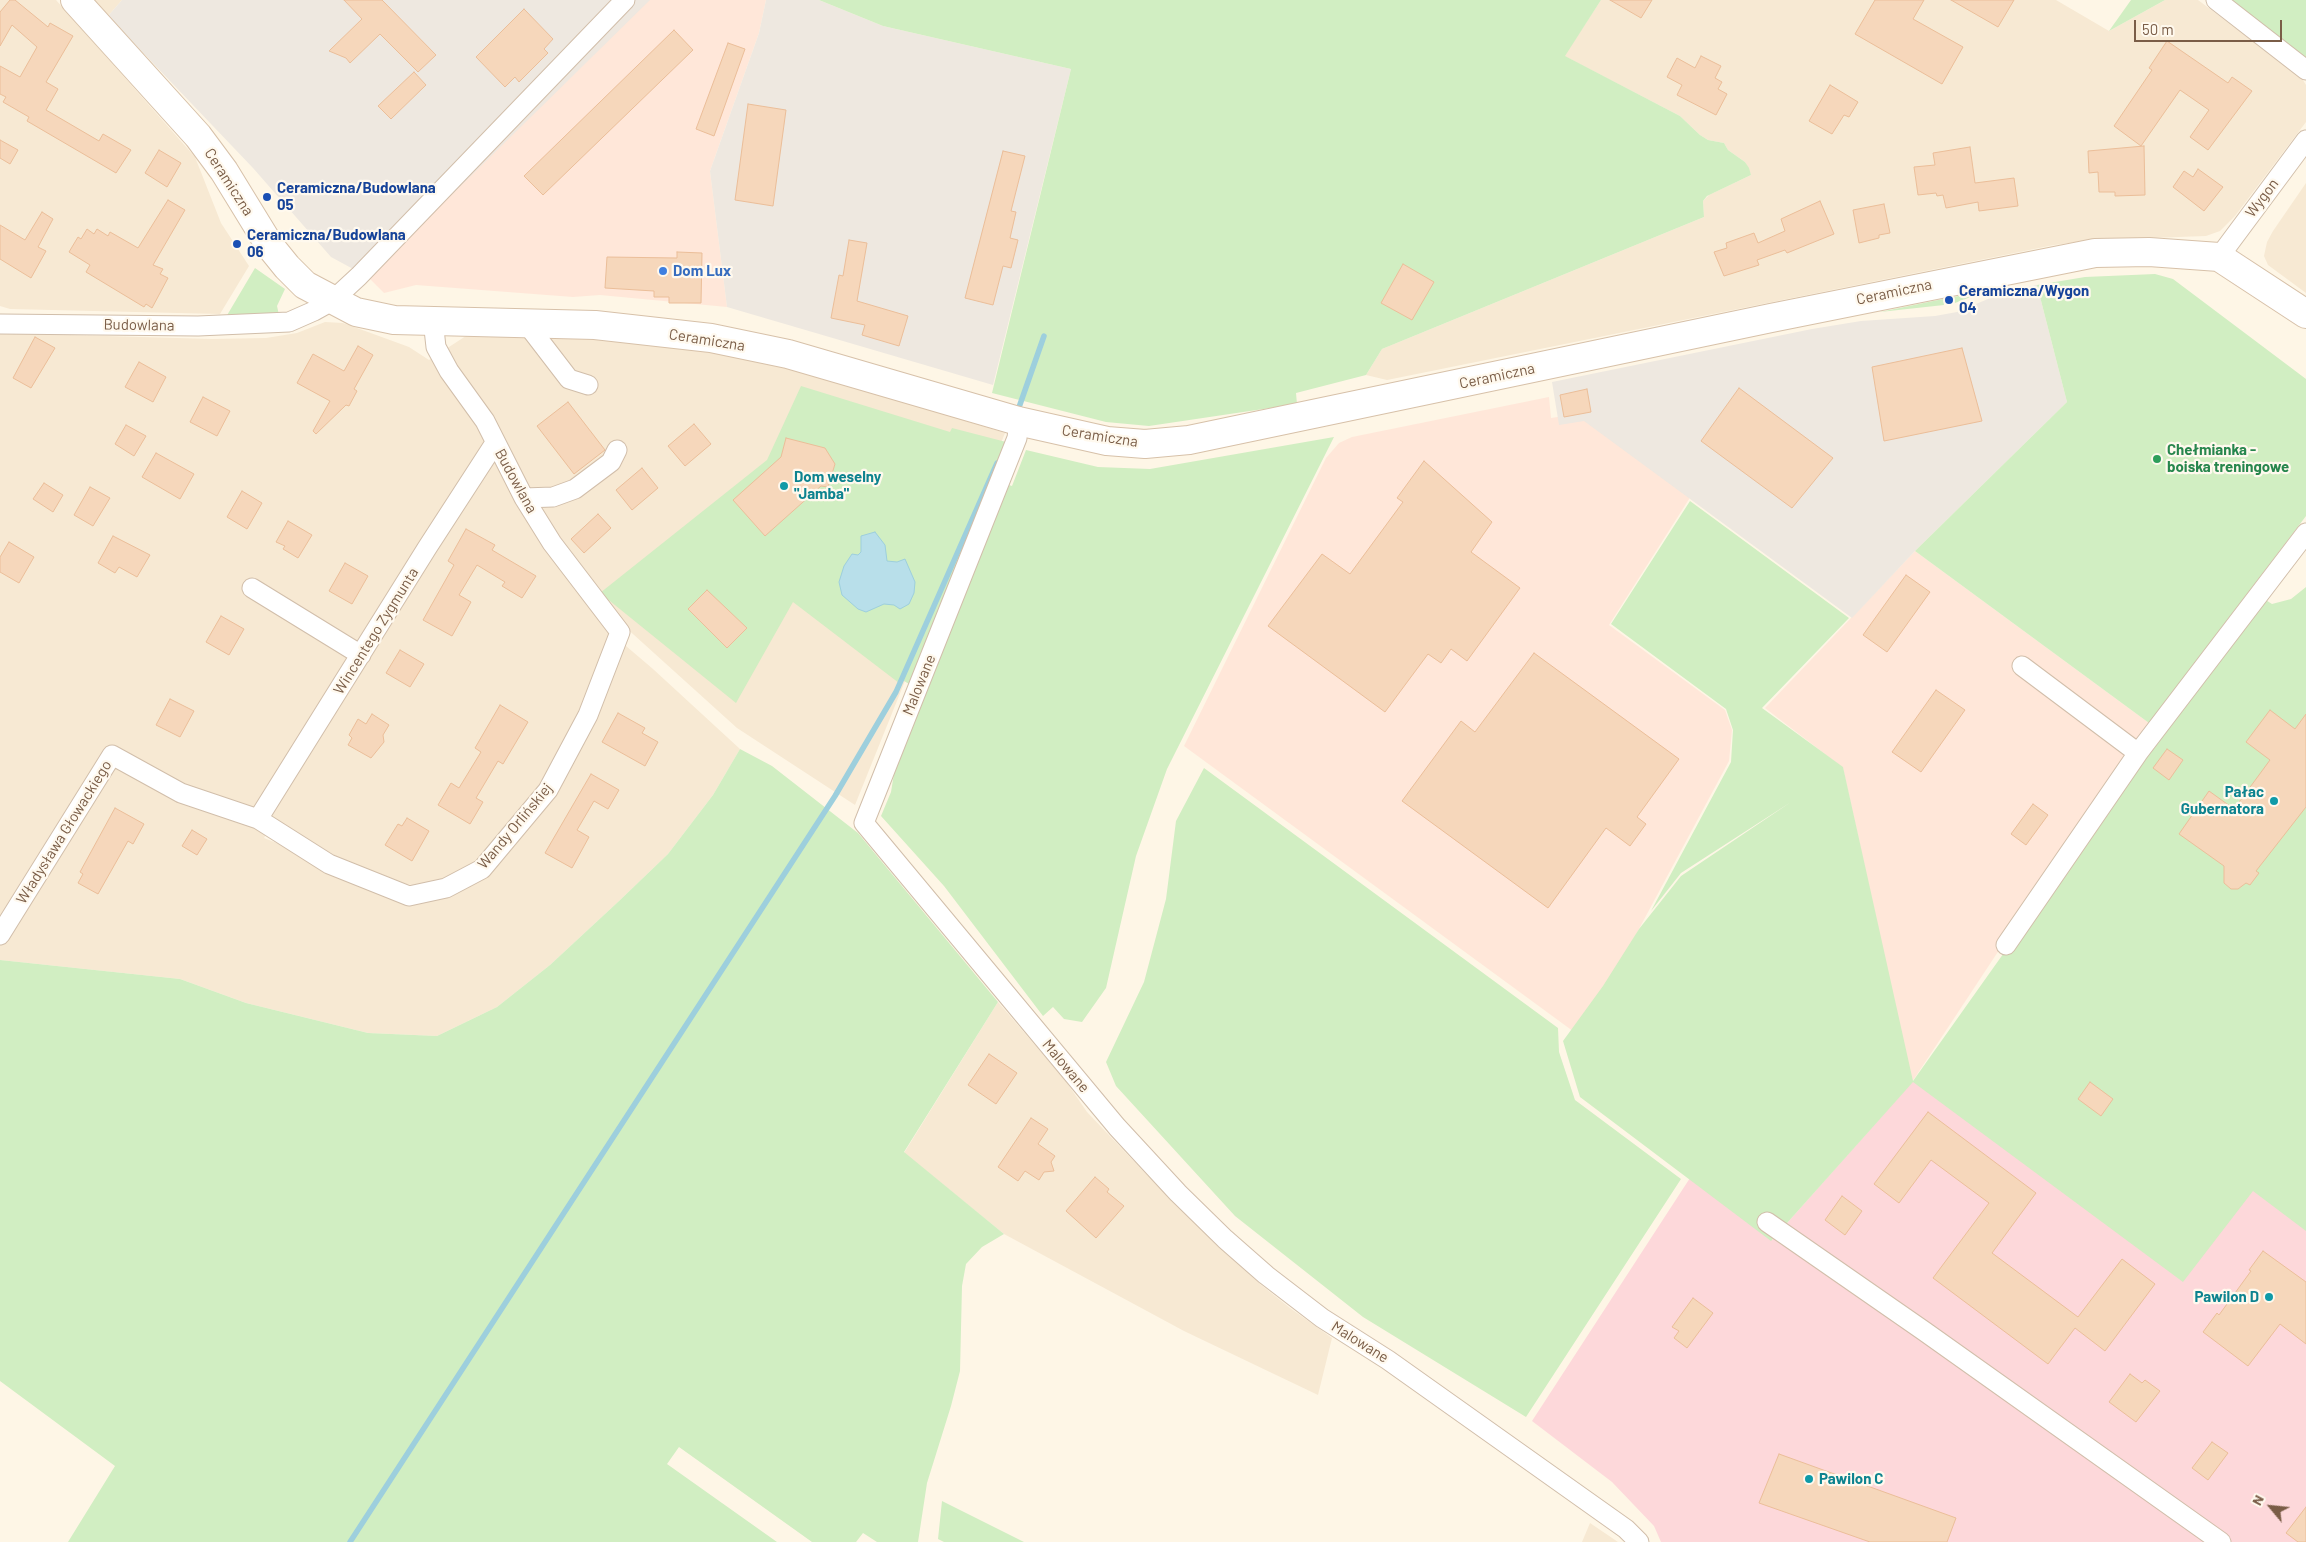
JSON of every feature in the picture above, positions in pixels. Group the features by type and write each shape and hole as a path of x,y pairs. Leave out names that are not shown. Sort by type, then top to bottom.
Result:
{"street":[{"name":"Ceramiczna","path":"75,0 198,136 224,171 270,246 287,267 306,285 332,301 373,317 394,320 594,325 711,338 788,354 1015,419 1107,441 1145,444 1189,440 2076,255 2134,251 2219,257 2306,314"},
{"name":"Budowlana","path":"0,324 198,326 289,322 332,301 359,276 625,0"},
{"path":"2216,0 2306,70"},
{"name":"Wygon","path":"2219,257 2306,140"},
{"name":"Budowlana","path":"433,320 436,348 449,371 485,421 524,498 552,543 620,632"},
{"path":"526,323 569,379 588,385"},
{"name":"Malowane","path":"1015,419 1017,438 864,823 1117,1127 1178,1193 1225,1239 1266,1275 1322,1318 1388,1360 1626,1529 1639,1542"},
{"name":"Wincentego Zygmunta","path":"258,819 361,656 426,548 495,443"},
{"path":"524,498 554,497 575,489 611,462 617,450"},
{"path":"2006,945 2138,754 2305,537"},
{"path":"252,588 361,656"},
{"name":"Wandy Orlińskiej","path":"112,754 181,793 258,819 329,864 409,896 446,888 482,869 548,790 588,715 620,632"},
{"path":"2022,666 2138,754"},
{"name":"Władysława Głowackiego","path":"0,935 112,754"},
{"path":"1766,1222 1924,1330 2221,1542"}],"shaded area":[{"path":"0,0 56,0 195,157 221,223 249,266 220,314 10,309 0,306"},
{"path":"94,0 122,0 108,16"},
{"path":"122,0 650,0 368,277 331,257 253,168 108,16"},
{"path":"648,0 766,0 759,33 710,171 727,307 600,295 573,297 416,285 384,293 368,277"},
{"path":"766,0 819,0 883,26 1071,69 993,385 727,307 710,171 759,33"},
{"path":"1601,0 2056,0 2109,31 2165,0 2198,0 2301,77 2306,85 2306,122 2235,216 2220,231 2206,236 2093,240 2054,245 1387,380 1366,375 1382,349 1704,217 1703,201 1709,195 1751,175 1745,162 1728,150 1724,143 1708,140 1680,116 1564,56"},
{"path":"2306,183 2306,293 2268,265 2264,256 2267,242 2273,231"},
{"path":"2037,285 2067,402 1915,551 1852,618 1584,421 1559,425 1552,382 1812,329 1861,321 1935,316 1957,312 2007,291"},
{"path":"325,322 343,323 368,332 409,347 429,360 472,332 594,339 703,350 781,364 1005,433 855,805 737,728 623,625 544,787 479,864 442,882 412,885 391,881 349,864 274,819 264,838 424,902 453,896 487,872 514,844 621,645 626,646 653,669 740,749 713,795 668,854 619,901 550,965 497,1007 437,1036 368,1033 246,1003 180,979 0,960 0,333 212,339 266,338 297,333"},
{"path":"1549,397 1551,418 1597,411 1698,485 1609,625 1725,710 1732,730 1729,761 1581,1037 1184,746 1326,458 1339,443 1352,437"},
{"path":"1915,551 2149,723 1912,1082 1843,768 1765,708"},
{"path":"2306,967 2306,1542 1661,1542 1654,1526 1612,1482 1532,1421 1690,1178 1772,1240 1912,1082"},
{"path":"998,1002 1065,1080 1087,1112 1148,1176 1260,1284 1332,1338 1318,1395 1184,1331 1004,1234 904,1153"},
{"path":"1590,1523 1618,1542 1582,1542"}],"green space":[{"path":"819,0 1601,0 1565,56 1680,116 1708,140 1724,143 1728,150 1745,162 1751,175 1707,196 1703,201 1704,217 1382,349 1366,375 1296,393 1297,404 1149,426 1106,422 992,393 1071,69 883,26"},
{"path":"2131,0 2165,0 2109,31"},
{"path":"2231,0 2306,0 2306,58"},
{"path":"255,268 285,289 277,306 279,315 226,317"},
{"name":"Chełmianka - boiska treningowe","path":"2155,274 2173,279 2306,379 2306,516 2149,723 1915,551 2067,402 2037,285 2085,277"},
{"path":"1980,291 1981,293 1955,303 1954,297"},
{"path":"1943,299 1944,305 1880,312"},
{"path":"801,386 950,432 952,428 1010,443 912,686 901,679 899,683 793,602 736,703 600,593 767,460"},
{"path":"1334,437 1167,769 1136,856 1106,988 1082,1022 1064,1019 1053,1007 1043,1016 944,886 881,816 891,792 897,755 1006,484 1012,486 1026,450 1098,467 1150,469"},
{"path":"1690,501 1849,618 1762,708 1843,767 1913,1081 2101,816 2261,597 2272,604 2291,599 2306,587 2306,1231 2253,1191 2183,1282 1913,1082 1771,1241 1580,1097 1563,1041 1603,986 1639,929 1681,876 1791,802 1681,873 1651,911 1731,762 1733,730 1726,709 1611,624"},
{"path":"740,749 772,766 858,833 998,1002 904,1152 1004,1234 982,1247 966,1264 962,1286 960,1371 927,1483 918,1542 877,1542 863,1533 856,1542 812,1542 679,1447 667,1464 777,1542 68,1542 115,1466 0,1381 0,960 180,979 246,1003 368,1033 437,1036 497,1007 550,965 619,901 668,854 713,795"},
{"path":"1204,768 1558,1028 1559,1052 1575,1100 1681,1179 1526,1417 1363,1317 1235,1216 1116,1086 1106,1062 1144,982 1166,899 1176,821"},
{"path":"942,1501 1024,1542 944,1542 938,1539"}],"water":[{"path":"875,532 885,545 887,561 897,562 905,559 915,582 914,593 909,604 900,609 894,605 884,604 866,612 858,609 842,595 839,582 844,566 852,554 858,555 861,552 861,536"}],"building":[{"path":"10,0 15,0 48,27 50,23 73,36 46,82 58,89 46,110 99,141 103,134 131,150 116,173 27,121 29,117 3,102 6,97 0,94 0,66 20,77 37,47 12,25 0,46 0,12"},
{"path":"344,0 382,0 436,55 418,72 380,34 350,63 346,58 329,51 362,19"},
{"path":"1610,0 1652,0 1641,18"},
{"path":"1875,0 1924,0 1913,19 1963,47 1942,84 1855,34"},
{"path":"1951,0 2014,0 1998,27"},
{"path":"524,9 553,39 544,49 548,53 519,82 515,77 505,87 476,57"},
{"path":"674,30 693,50 543,195 524,176"},
{"path":"2167,41 2228,83 2232,77 2252,91 2208,150 2190,137 2209,110 2180,90 2141,146 2114,126 2152,70 2149,68"},
{"path":"728,43 745,49 714,136 696,129"},
{"path":"1701,56 1721,66 1715,78 1722,82 1718,89 1727,94 1716,115 1677,95 1682,85 1667,77 1677,58 1695,68"},
{"path":"414,72 426,85 391,119 378,106"},
{"path":"1830,85 1858,102 1849,117 1844,115 1832,134 1809,121"},
{"path":"748,104 786,110 773,206 735,200"},
{"path":"0,140 18,150 10,164 0,158"},
{"path":"2144,146 2145,195 2115,196 2115,192 2099,192 2098,172 2089,173 2088,151"},
{"path":"1970,147 1975,183 2014,178 2018,206 1979,211 1978,202 1946,208 1943,195 1937,196 1936,193 1918,195 1914,167 1935,165 1933,153"},
{"path":"159,150 181,163 167,187 145,173"},
{"path":"1003,151 1025,156 1011,211 1016,212 1010,238 1018,240 1011,268 1003,266 993,305 965,298"},
{"path":"2198,169 2223,187 2204,211 2173,187 2184,171 2193,177"},
{"path":"168,200 185,210 153,265 163,269 160,274 168,278 152,308 146,304 144,307 86,272 90,265 69,252 78,237 81,239 87,229 94,234 97,229 108,236 110,232 138,248"},
{"path":"1820,201 1834,234 1787,253 1785,250 1757,260 1759,265 1724,276 1714,252 1727,248 1726,243 1754,233 1758,243 1785,231 1781,219"},
{"path":"1884,204 1890,233 1859,243 1853,210"},
{"path":"42,212 53,219 38,247 46,251 31,278 0,259 0,225 25,240"},
{"path":"849,240 867,243 857,301 908,316 899,346 862,335 865,325 831,318 839,275 843,276"},
{"path":"677,252 702,253 701,303 669,303 669,297 654,297 654,291 605,288 607,257 677,258"},
{"path":"1403,264 1434,282 1412,320 1381,303"},
{"path":"35,337 55,348 31,388 13,378"},
{"path":"358,346 373,355 354,389 357,391 349,406 346,405 316,434 313,431 330,401 297,383 313,354 344,371"},
{"path":"1962,348 1982,421 1884,441 1872,367"},
{"path":"139,362 166,377 153,402 125,387"},
{"path":"1739,388 1833,458 1792,508 1701,441"},
{"path":"1587,389 1591,412 1564,417 1560,395"},
{"path":"203,397 230,411 217,436 190,422"},
{"path":"568,402 605,450 574,474 537,426"},
{"path":"694,424 711,444 685,466 668,446"},
{"path":"126,425 146,436 134,456 115,444"},
{"name":"Dom weselny \"Jamba\"","path":"786,438 825,448 835,464 828,487 821,486 765,536 733,500 781,457"},
{"path":"156,453 194,474 180,499 142,477"},
{"path":"1424,461 1492,522 1471,552 1520,588 1467,661 1451,649 1441,663 1428,654 1385,712 1268,626 1322,554 1350,574 1403,502 1397,498"},
{"path":"642,468 658,488 632,510 616,490"},
{"path":"44,483 63,495 53,512 33,499"},
{"path":"90,487 110,498 93,526 74,515"},
{"path":"242,491 262,503 247,529 227,517"},
{"path":"598,514 611,528 584,553 571,539"},
{"path":"288,521 312,535 298,558 283,549 285,546 276,542"},
{"path":"466,529 495,545 492,550 536,576 522,598 502,586 505,582 477,565 459,595 471,602 452,636 423,620 454,565 448,561"},
{"path":"113,536 150,555 137,577 119,567 115,573 98,563"},
{"path":"9,542 34,557 19,583 0,572 0,557"},
{"path":"345,563 368,576 352,604 329,591"},
{"path":"1906,575 1930,592 1887,652 1863,635"},
{"path":"707,590 747,628 727,648 688,609"},
{"path":"221,616 244,629 229,655 206,642"},
{"path":"400,650 424,664 410,687 386,673"},
{"path":"1534,653 1679,759 1637,817 1646,824 1630,846 1606,828 1548,908 1402,801 1461,721 1475,732"},
{"path":"1936,690 1965,710 1921,772 1892,752"},
{"path":"170,699 194,711 180,737 156,725"},
{"path":"500,705 528,722 503,764 498,761 476,798 483,802 470,824 438,805 451,783 459,788 481,752 475,748"},
{"name":"Pałac Gubernatora","path":"2270,710 2295,729 2306,714 2306,807 2256,871 2259,873 2250,885 2246,883 2238,889 2231,889 2224,883 2224,866 2179,834 2209,791 2234,809 2270,760 2246,742"},
{"path":"618,713 645,728 642,733 658,742 645,766 602,742"},
{"path":"372,714 389,725 383,735 384,742 371,758 348,745 352,738 349,735 358,719 366,724"},
{"path":"2167,749 2183,760 2169,780 2153,768"},
{"path":"591,774 619,790 608,809 594,801 577,830 589,837 572,868 545,853"},
{"path":"2033,804 2048,815 2026,845 2011,834"},
{"path":"115,808 144,824 133,844 128,841 98,894 78,883 83,874 80,872"},
{"path":"407,818 429,831 412,861 385,845 398,824 402,826"},
{"path":"192,830 207,839 197,855 182,846"},
{"path":"989,1054 1017,1073 996,1104 968,1085"},
{"path":"2090,1082 2113,1099 2101,1116 2078,1099"},
{"path":"1928,1112 2036,1193 1992,1253 2078,1317 2122,1259 2155,1284 2105,1351 2075,1328 2048,1364 1933,1278 1989,1203 1931,1160 1899,1203 1874,1184"},
{"path":"1031,1118 1048,1129 1038,1144 1055,1156 1051,1162 1054,1171 1044,1172 1039,1180 1025,1171 1018,1181 998,1167"},
{"path":"1095,1177 1109,1189 1107,1192 1124,1206 1096,1238 1066,1211"},
{"path":"1842,1196 1862,1211 1845,1235 1825,1220"},
{"name":"Pawilon D","path":"2263,1251 2306,1282 2306,1344 2280,1324 2248,1366 2203,1332 2217,1313 2219,1315"},
{"path":"1693,1298 1713,1313 1687,1348 1674,1338 1679,1331 1672,1327"},
{"path":"2130,1374 2142,1383 2145,1380 2160,1391 2136,1422 2109,1402"},
{"path":"2212,1442 2228,1453 2208,1480 2192,1468"},
{"name":"Pawilon C","path":"1779,1454 1956,1518 1947,1542 1870,1542 1759,1503"},
{"path":"2306,1507 2306,1542 2298,1542 2286,1533"}],"waterway":[{"path":"1017,413 1044,336"},
{"path":"350,1542 835,796 896,692 997,463"}],"place":[{"name":"Ceramiczna/Budowlana 05","path":"267,197"},
{"name":"Ceramiczna/Budowlana 06","path":"237,244"},
{"name":"Dom Lux","path":"663,271"},
{"name":"Ceramiczna/Wygon 04","path":"1949,300"},
{"name":"Chełmianka - boiska treningowe","path":"2157,459"},
{"name":"Dom weselny \"Jamba\"","path":"784,486"},
{"name":"Pałac Gubernatora","path":"2274,801"},
{"name":"Pawilon D","path":"2269,1297"},
{"name":"Pawilon C","path":"1809,1479"}]}
